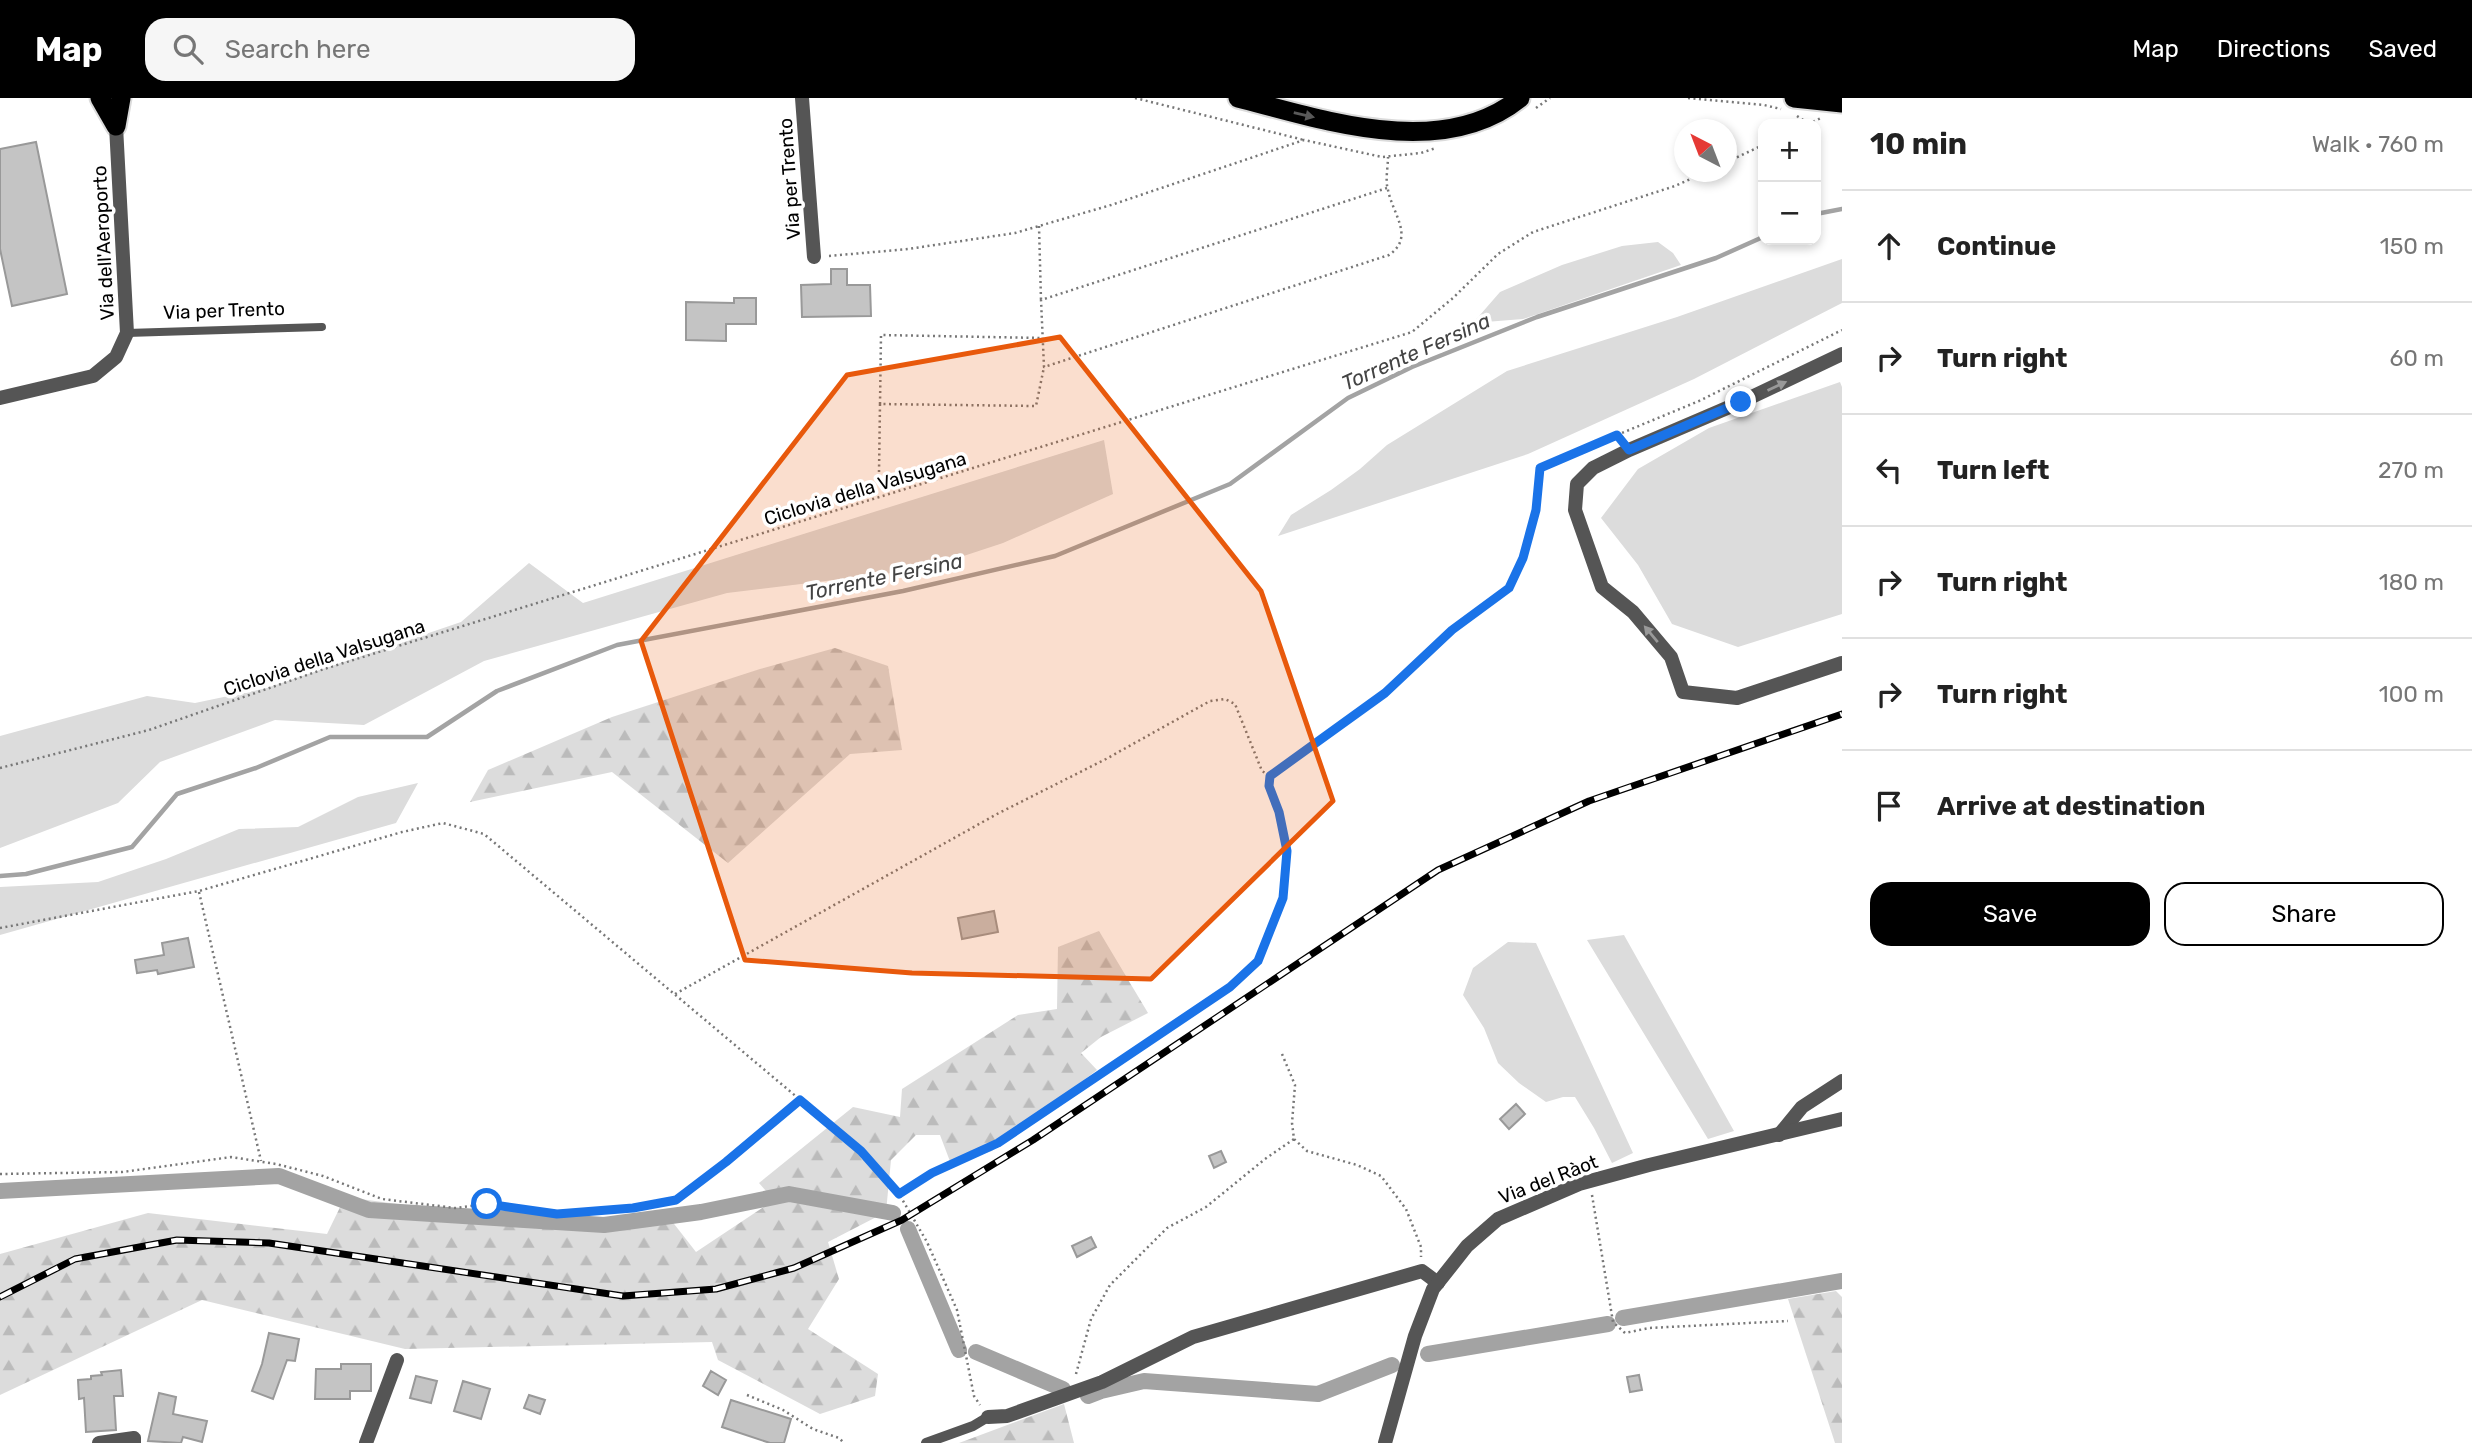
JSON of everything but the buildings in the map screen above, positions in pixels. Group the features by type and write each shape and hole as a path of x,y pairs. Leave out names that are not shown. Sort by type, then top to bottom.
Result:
{"highway":[{"path":"100,98 116,126"},
{"path":"116,126 121,98"},
{"path":"1238,98 1362,128 1401,132 1440,130 1525,105"},
{"path":"1794,98 1842,103"}],"street":[{"name":"Via per Trento","path":"802,98 814,257"},
{"name":"Via dell'Aeroporto","path":"0,398 93,376 116,357 127,333 116,126"},
{"path":"1842,354 1593,468 1577,484 1575,510 1602,587 1633,612 1671,657 1683,692 1737,698 1842,663"},
{"path":"1779,1135 1802,1107 1842,1081"},
{"name":"Via del Ràot","path":"1385,1443 1415,1336 1433,1289 1467,1246 1498,1219 1530,1203 1589,1181 1842,1119"},
{"path":"926,1443 973,1426 988,1417 1007,1416 1102,1381 1194,1337 1394,1277 1422,1271 1438,1283"},
{"path":"366,1443 397,1360"},
{"path":"99,1443 134,1438 134,1443"}],"lane":[{"name":"Via per Trento","path":"127,333 322,327"}],"path":[{"path":"1135,98 1382,158 1421,153 1446,145"},
{"path":"1525,105 1550,98"},
{"path":"1688,98 1764,105 1789,111 1801,119"},
{"path":"814,257 908,249 1015,233 1111,205 1304,140"},
{"path":"1737,157 1758,147"},
{"path":"1044,367 1390,255 1399,248 1404,236 1387,188 1388,157"},
{"name":"Ciclovia della Valsugana","path":"0,768 149,730 324,669 1390,340 1412,332 1453,298 1498,254 1533,233 1684,182"},
{"path":"1041,300 1387,188"},
{"path":"880,404 1036,406 1044,367 1039,226"},
{"path":"899,1194 932,1173 998,1143 1230,987 1258,961 1283,898 1287,851 1279,812 1269,786 1270,776 1385,693 1452,630 1509,588 1523,558 1536,510 1540,468 1699,401 1842,330"},
{"path":"879,472 881,335 1043,338"},
{"path":"1617,435 1629,450"},
{"path":"675,994 997,814 1106,759 1210,701 1225,699 1235,704 1262,771 1270,776"},
{"path":"0,929 199,891 401,832 443,823 484,834 861,1151 899,1194 927,1242 957,1310 974,1396 988,1417"},
{"path":"199,891 261,1161"},
{"path":"1282,1054 1295,1085 1292,1123 1294,1139 1307,1151 1357,1164 1381,1176 1406,1209 1421,1247 1422,1271"},
{"path":"0,1174 122,1172 231,1157 261,1161 323,1176 382,1199 455,1208 487,1204 557,1214 633,1208 676,1200 800,1100"},
{"path":"1076,1391 1076,1370 1091,1319 1110,1285 1167,1228 1206,1207 1294,1139"},
{"path":"1589,1181 1613,1322 1625,1333 1649,1328 1788,1321"},
{"path":"747,1395 798,1417 813,1429 839,1438 844,1443"}],"highlighted area":[{"path":"1060,337 1261,591 1333,801 1151,979 912,973 745,960 641,641 847,375"}],"green space":[{"path":"1658,242 1673,253 1681,265 1523,319 1473,323 1500,292 1562,265 1622,246"},
{"path":"1842,259 1842,303 1694,379 1528,454 1278,536 1291,515 1360,469 1387,445 1507,371 1677,317"},
{"path":"1840,382 1842,614 1738,647 1672,624 1638,565 1601,518 1638,469 1709,428"},
{"path":"1104,440 1113,494 1003,543 924,569 727,593 484,661 364,725 275,720 160,762 118,803 0,848 0,736 147,696 195,703 267,688 461,622 529,563 583,603"},
{"path":"835,648 888,666 902,750 850,754 728,863 612,772 470,802 488,770 612,717 760,669"},
{"path":"418,783 396,823 0,935 0,887 98,882 166,859 239,829 298,827 358,797"},
{"path":"1099,931 1148,1013 1101,1037 1081,1053 1097,1070 992,1151 951,1164 940,1135 916,1135 891,1160 886,1212 828,1242 839,1279 808,1329 878,1374 875,1396 820,1414 718,1360 712,1342 405,1349 202,1300 0,1395 0,1254 148,1213 327,1234 345,1197 592,1230 671,1220 696,1252 774,1200 759,1183 853,1107 900,1117 902,1089 1018,1015 1057,1009 1058,947"},
{"path":"1624,935 1734,1131 1708,1139 1587,940"},
{"path":"1508,942 1536,943 1633,1153 1612,1163 1575,1097 1546,1102 1519,1083 1498,1063 1484,1028 1463,995 1473,968"},
{"path":"1836,1291 1842,1297 1842,1443 1835,1443 1788,1299"},
{"path":"1064,1404 1074,1443 959,1443"}],"waterway":[{"name":"Torrente Fersina","path":"1821,213 1842,209"},
{"name":"Torrente Fersina","path":"0,876 26,874 132,847 177,794 256,768 330,737 427,737 497,691 617,645 903,591 1055,556 1230,484 1348,398 1412,367 1537,317 1716,258 1758,239"},
{"path":"0,1191 279,1176 369,1210 604,1225 701,1212 789,1194 893,1213"},
{"path":"908,1229 959,1350"},
{"path":"1623,1318 1842,1281"},
{"path":"1428,1354 1608,1324"},
{"path":"976,1352 1063,1389"},
{"path":"1088,1396 1144,1381 1318,1394 1392,1365"}],"railway":[{"path":"0,1297 75,1259 177,1240 269,1243 623,1296 716,1289 794,1268 902,1220 1033,1140 1438,870 1589,801 1842,714"}],"route":[{"path":"487,1204 557,1214 633,1208 676,1200 800,1100 861,1151 899,1194 932,1173 998,1143 1230,987 1258,961 1283,898 1287,851 1279,812 1269,786 1270,776 1385,693 1452,630 1509,588 1523,558 1536,510 1540,468 1617,435 1629,450 1741,402"}]}
